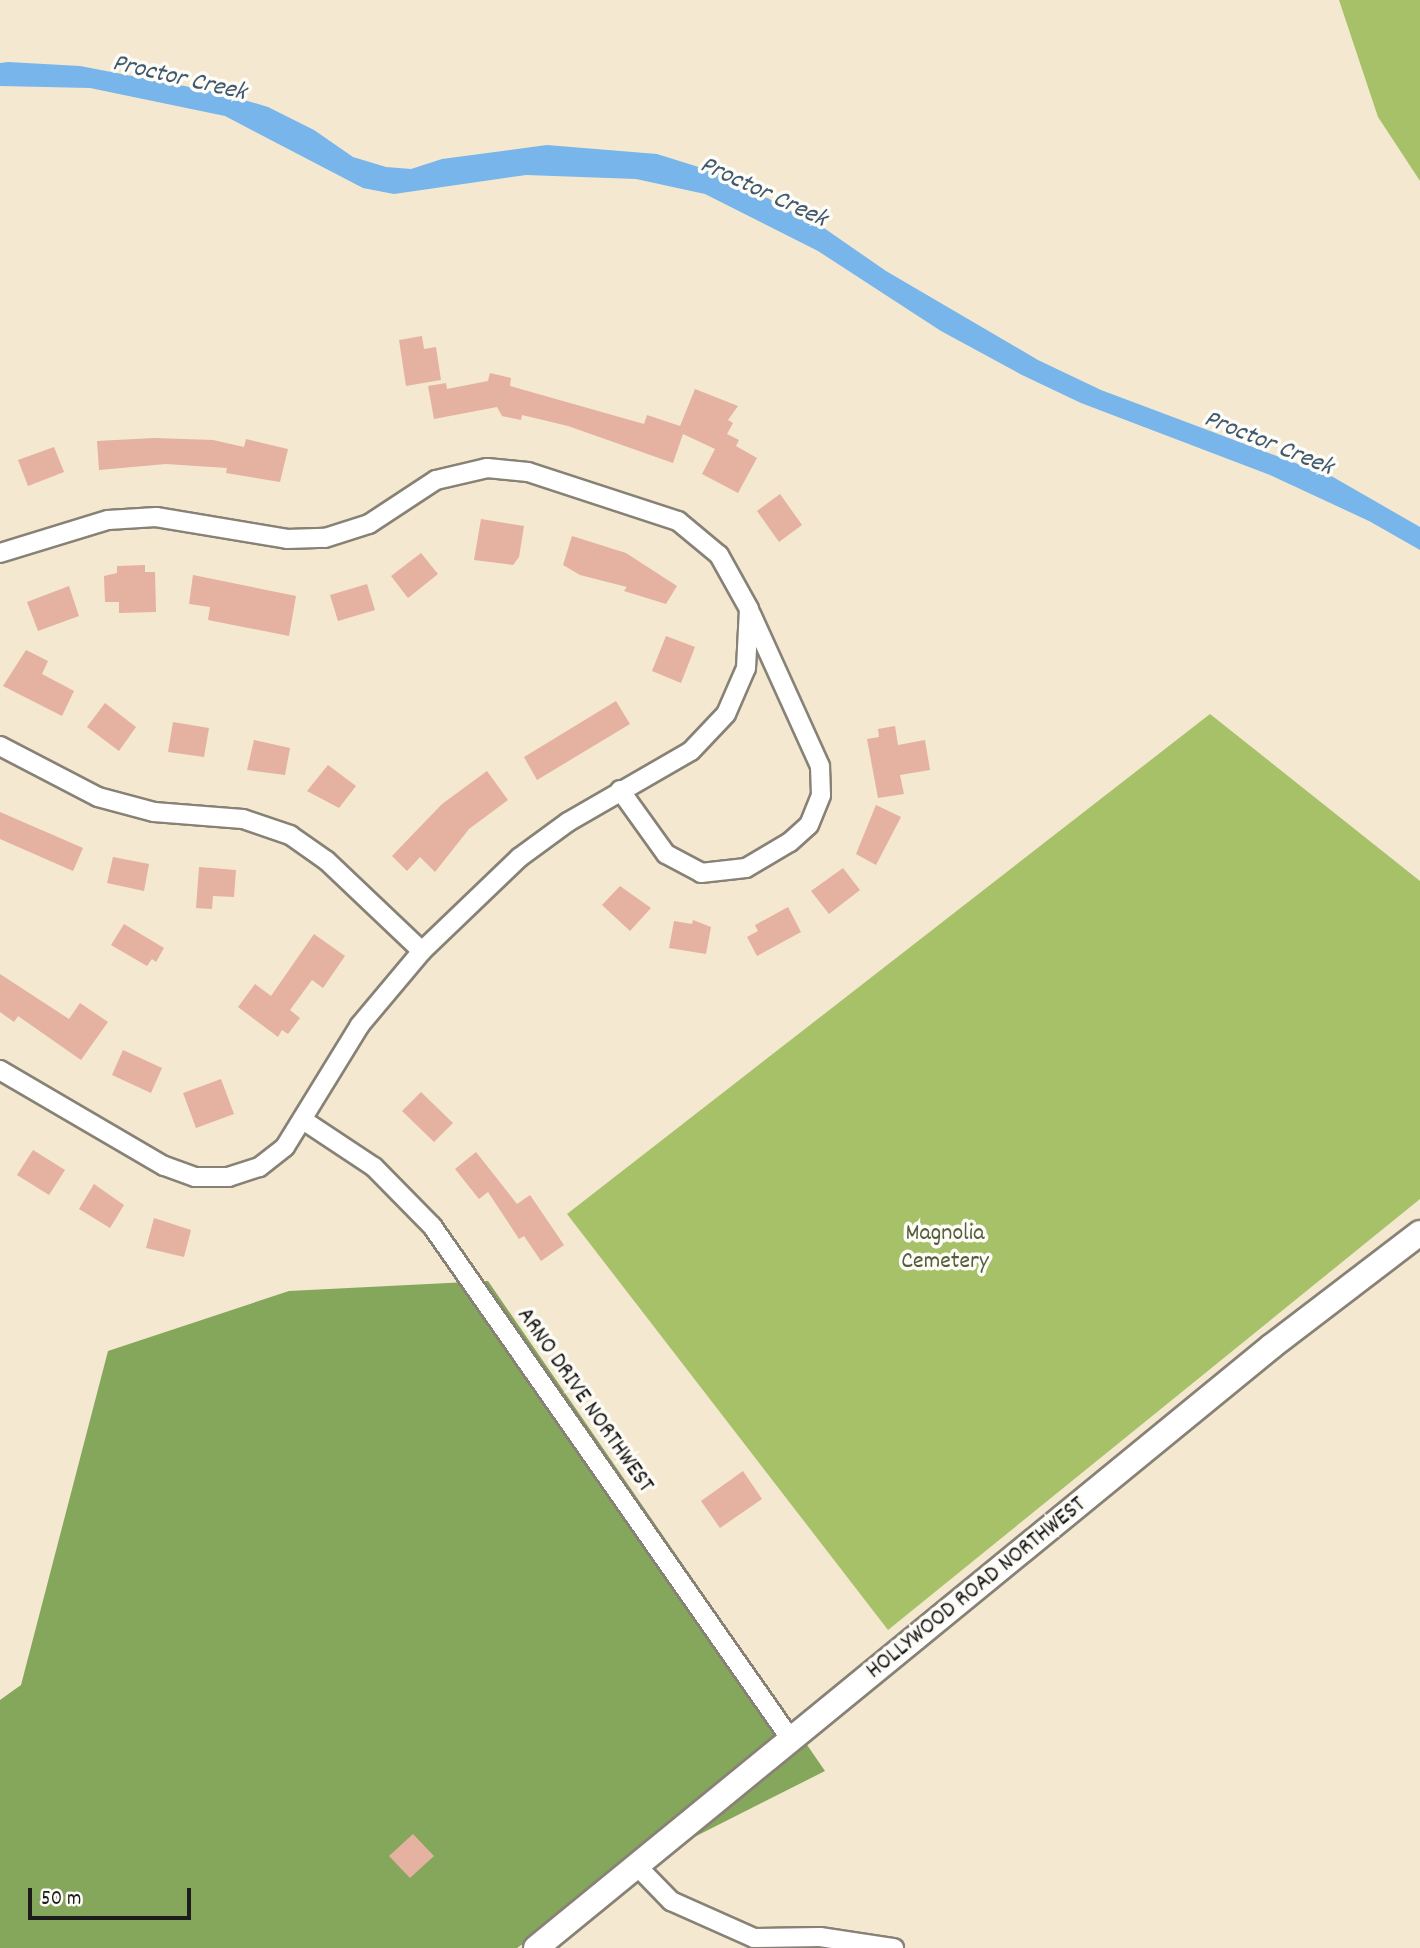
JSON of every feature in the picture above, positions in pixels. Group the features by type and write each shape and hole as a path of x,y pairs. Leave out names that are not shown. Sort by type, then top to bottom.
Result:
{"street":[{"path":"0,553 96,522 156,517 287,538 326,538 369,524 436,480 487,468 528,472 678,521 719,555 748,609 820,766 821,795 808,825 790,842 746,868 701,873 666,854 620,790"},
{"path":"0,1070 164,1166 195,1177 229,1177 259,1167 285,1147 360,1026 422,951 519,859 620,790 691,751 726,715 746,668 748,609"},
{"path":"0,746 98,797 154,812 243,819 290,835 327,860 422,951"},
{"name":"ARNO DRIVE NORTHWEST","path":"303,1119 374,1167 432,1226 792,1741"},
{"name":"HOLLYWOOD ROAD NORTHWEST","path":"537,1948 1272,1346 1420,1233"},
{"path":"637,1866 671,1901 754,1938 820,1937 894,1948"}],"green space":[{"path":"1339,0 1420,0 1420,181 1378,117"},
{"name":"Magnolia Cemetery","path":"1210,714 1420,881 1420,1199 888,1630 567,1214"},
{"path":"488,1281 825,1771 627,1871 517,1948 0,1948 0,1700 21,1685 108,1351 289,1291"}],"water":[{"path":"0,63 80,66 221,93 268,107 314,130 353,157 386,167 411,169 442,159 547,145 657,154 721,174 821,226 886,271 1038,360 1101,390 1333,477 1420,527 1420,550 1369,521 1270,475 1081,403 1022,375 941,331 818,251 705,194 636,179 526,175 394,194 363,188 225,116 90,88 0,86"}],"building":[{"path":"422,336 424,349 436,347 441,380 406,386 399,340"},
{"path":"490,373 511,378 510,386 644,424 647,415 680,426 695,389 738,406 728,420 733,423 727,434 739,440 736,446 757,458 738,493 702,474 715,449 683,434 673,463 568,426 522,415 521,420 502,416 497,407 434,419 428,386 446,383 447,389 488,381"},
{"path":"154,438 213,440 244,447 246,439 288,449 280,482 226,473 227,468 166,464 99,470 97,441"},
{"path":"54,447 64,472 28,486 18,460"},
{"path":"780,494 802,525 779,542 757,511"},
{"path":"481,519 524,526 519,557 513,565 474,560"},
{"path":"572,536 626,553 677,586 666,604 624,591 627,587 580,575 563,565"},
{"path":"421,553 438,574 408,598 391,576"},
{"path":"145,565 145,572 155,572 156,612 119,613 119,602 105,602 104,576 117,573 117,566"},
{"path":"193,575 296,596 289,636 208,620 210,607 189,604"},
{"path":"367,584 375,610 338,621 330,595"},
{"path":"69,586 79,616 38,631 27,602"},
{"path":"666,636 695,647 681,683 652,671"},
{"path":"26,650 48,661 42,674 74,691 62,716 3,686"},
{"path":"616,701 630,724 537,780 524,757"},
{"path":"105,703 136,727 119,751 87,727"},
{"path":"173,722 209,728 204,757 168,752"},
{"path":"895,726 898,745 925,740 930,770 900,775 904,794 878,798 867,739 879,737 878,729"},
{"path":"254,740 290,748 285,775 247,770"},
{"path":"328,765 356,786 339,808 307,791"},
{"path":"487,771 508,800 469,829 435,872 420,857 407,871 392,856 442,804"},
{"path":"876,805 901,817 876,865 856,854"},
{"path":"0,812 83,848 73,871 0,839"},
{"path":"113,857 149,864 144,891 107,883"},
{"path":"199,867 236,870 234,897 213,896 212,909 196,908"},
{"path":"843,868 860,890 829,914 811,891"},
{"path":"620,886 651,908 630,931 602,905"},
{"path":"788,907 801,932 757,956 747,937 758,931 755,925"},
{"path":"693,920 711,927 706,954 669,948 674,921 692,924"},
{"path":"124,924 164,948 156,962 152,959 147,966 111,945"},
{"path":"314,934 345,956 323,988 312,980 290,1010 300,1018 288,1034 282,1030 278,1037 238,1007 255,984 271,996"},
{"path":"0,974 69,1019 80,1003 108,1022 81,1060 18,1016 14,1022 0,1012"},
{"path":"123,1050 162,1068 151,1093 112,1075"},
{"path":"221,1079 234,1114 196,1128 183,1093"},
{"path":"421,1092 453,1123 434,1142 402,1111"},
{"path":"33,1150 65,1170 49,1195 17,1175"},
{"path":"476,1152 517,1204 530,1195 564,1245 541,1261 524,1236 519,1239 488,1192 479,1199 455,1169"},
{"path":"94,1184 124,1205 110,1228 79,1209"},
{"path":"154,1218 191,1230 184,1257 146,1248"},
{"path":"743,1471 762,1499 720,1528 701,1501"},
{"path":"413,1834 434,1856 410,1878 389,1856"}],"water label":[{"name":"Proctor Creek","path":"179,79"},
{"name":"Proctor Creek","path":"763,193"},
{"name":"Proctor Creek","path":"1268,444"}]}
